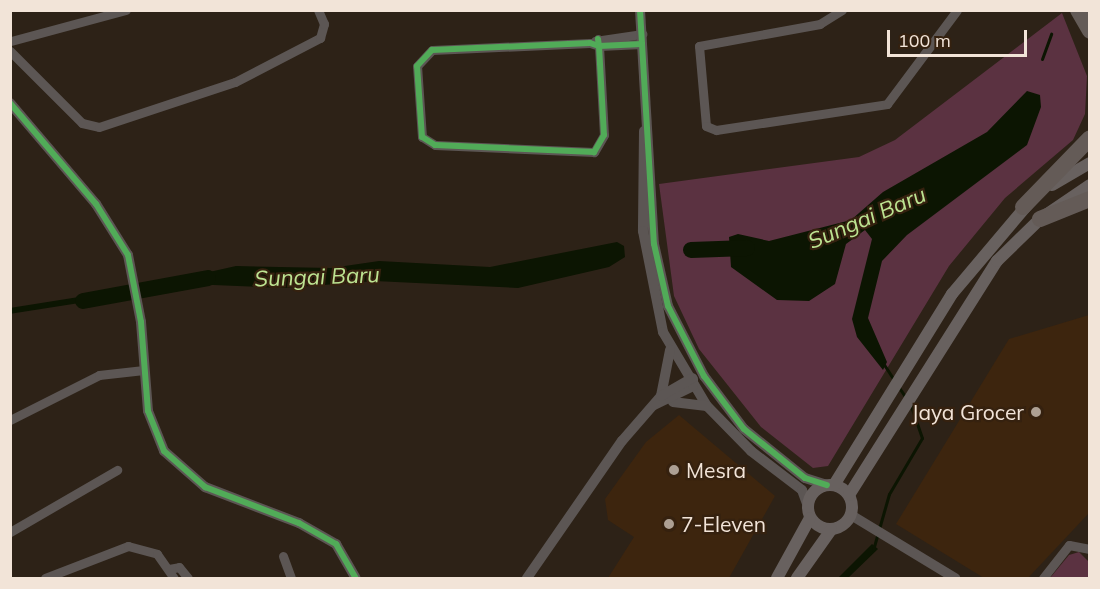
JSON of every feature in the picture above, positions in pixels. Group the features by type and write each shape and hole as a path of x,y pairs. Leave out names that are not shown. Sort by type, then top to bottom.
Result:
{"highway":[{"path":"1023,207 1089,138"},
{"path":"1040,219 1089,199"}],"main road":[{"path":"777,579 810,518 807,504 814,491 831,485 969,271 1023,207 1089,163"},
{"path":"797,579 831,530 851,515 849,495 988,273 1040,219 1089,185"},
{"path":"831,485 849,495"},
{"path":"810,518 831,530"}],"street":[{"path":"126,10 11,45 82,123 99,127 235,82 300,48 323,33 318,10"},
{"path":"639,10 646,125 640,153 647,209 652,296 669,345 707,406 751,451 802,490 807,504"},
{"path":"842,10 820,24 699,46 706,126 716,130 887,104 957,10"},
{"path":"596,43 604,135 594,152 435,145 422,137 417,71 427,52 642,39"},
{"path":"10,103 96,204 128,255 141,322 144,369 152,425 181,471 205,487 299,523 336,544 356,579"},
{"path":"647,209 664,293 693,358 711,388 760,445 805,478 831,485"},
{"path":"661,401 669,345"},
{"path":"691,381 693,358"},
{"path":"10,420 99,375 144,369"},
{"path":"691,381 711,388"},
{"path":"527,579 604,465 661,401 691,381"},
{"path":"661,401 707,406"},
{"path":"10,532 117,470"},
{"path":"851,515 955,579"},
{"path":"1042,579 1070,545 1079,543 1089,549"},
{"path":"45,579 128,546 158,554 174,579"},
{"path":"283,556 291,579"},
{"path":"169,569 181,568 188,579"}],"shaded area":[{"path":"1062,13 1087,76 1085,114 1073,140 1005,198 949,266 828,466 813,468 761,427 699,349 674,296 659,184 859,157 895,140"},
{"path":"1089,315 1089,513 1028,578 984,578 896,524 1009,339"},
{"path":"679,415 775,496 729,578 608,578 634,537 608,520 605,499 646,442"},
{"path":"1079,552 1089,562 1089,578 1050,578 1069,555"}],"water":[{"path":"1027,91 1040,95 1041,107 1027,145 907,235 882,261 868,318 887,362 883,370 857,337 852,319 872,239 865,230 846,244 835,284 809,301 777,300 731,267 729,237 738,234 769,241 851,220 883,192 987,132"},
{"path":"617,242 624,246 625,257 609,267 518,288 375,281 284,288 189,284 187,277 236,266 331,268 379,261 490,267"},
{"path":"104,293 105,299 10,314 10,308"},
{"path":"872,544 878,549 848,578 838,578"}],"waterway":[{"name":"Sungai Baru","path":"1042,59 1051,34"},
{"name":"Sungai Baru","path":"691,250 747,248"},
{"name":"Sungai Baru","path":"83,301 208,278"},
{"path":"883,363 894,380"},
{"path":"898,386 906,398"},
{"path":"873,550 889,494 922,438 911,406"}],"cycle path":[{"path":"640,10 654,244 668,306 704,376 744,429 805,478 827,485"},
{"path":"598,39 599,46 604,135 594,152 435,145 422,137 417,66 432,50 590,43 599,46 642,44"},
{"path":"10,103 96,204 128,255 141,322 148,411 164,451 205,487 299,523 336,544 356,578"}],"place":[{"name":"Jaya Grocer","path":"1036,412"},
{"name":"Mesra","path":"674,470"},
{"name":"7-Eleven","path":"669,524"}]}
